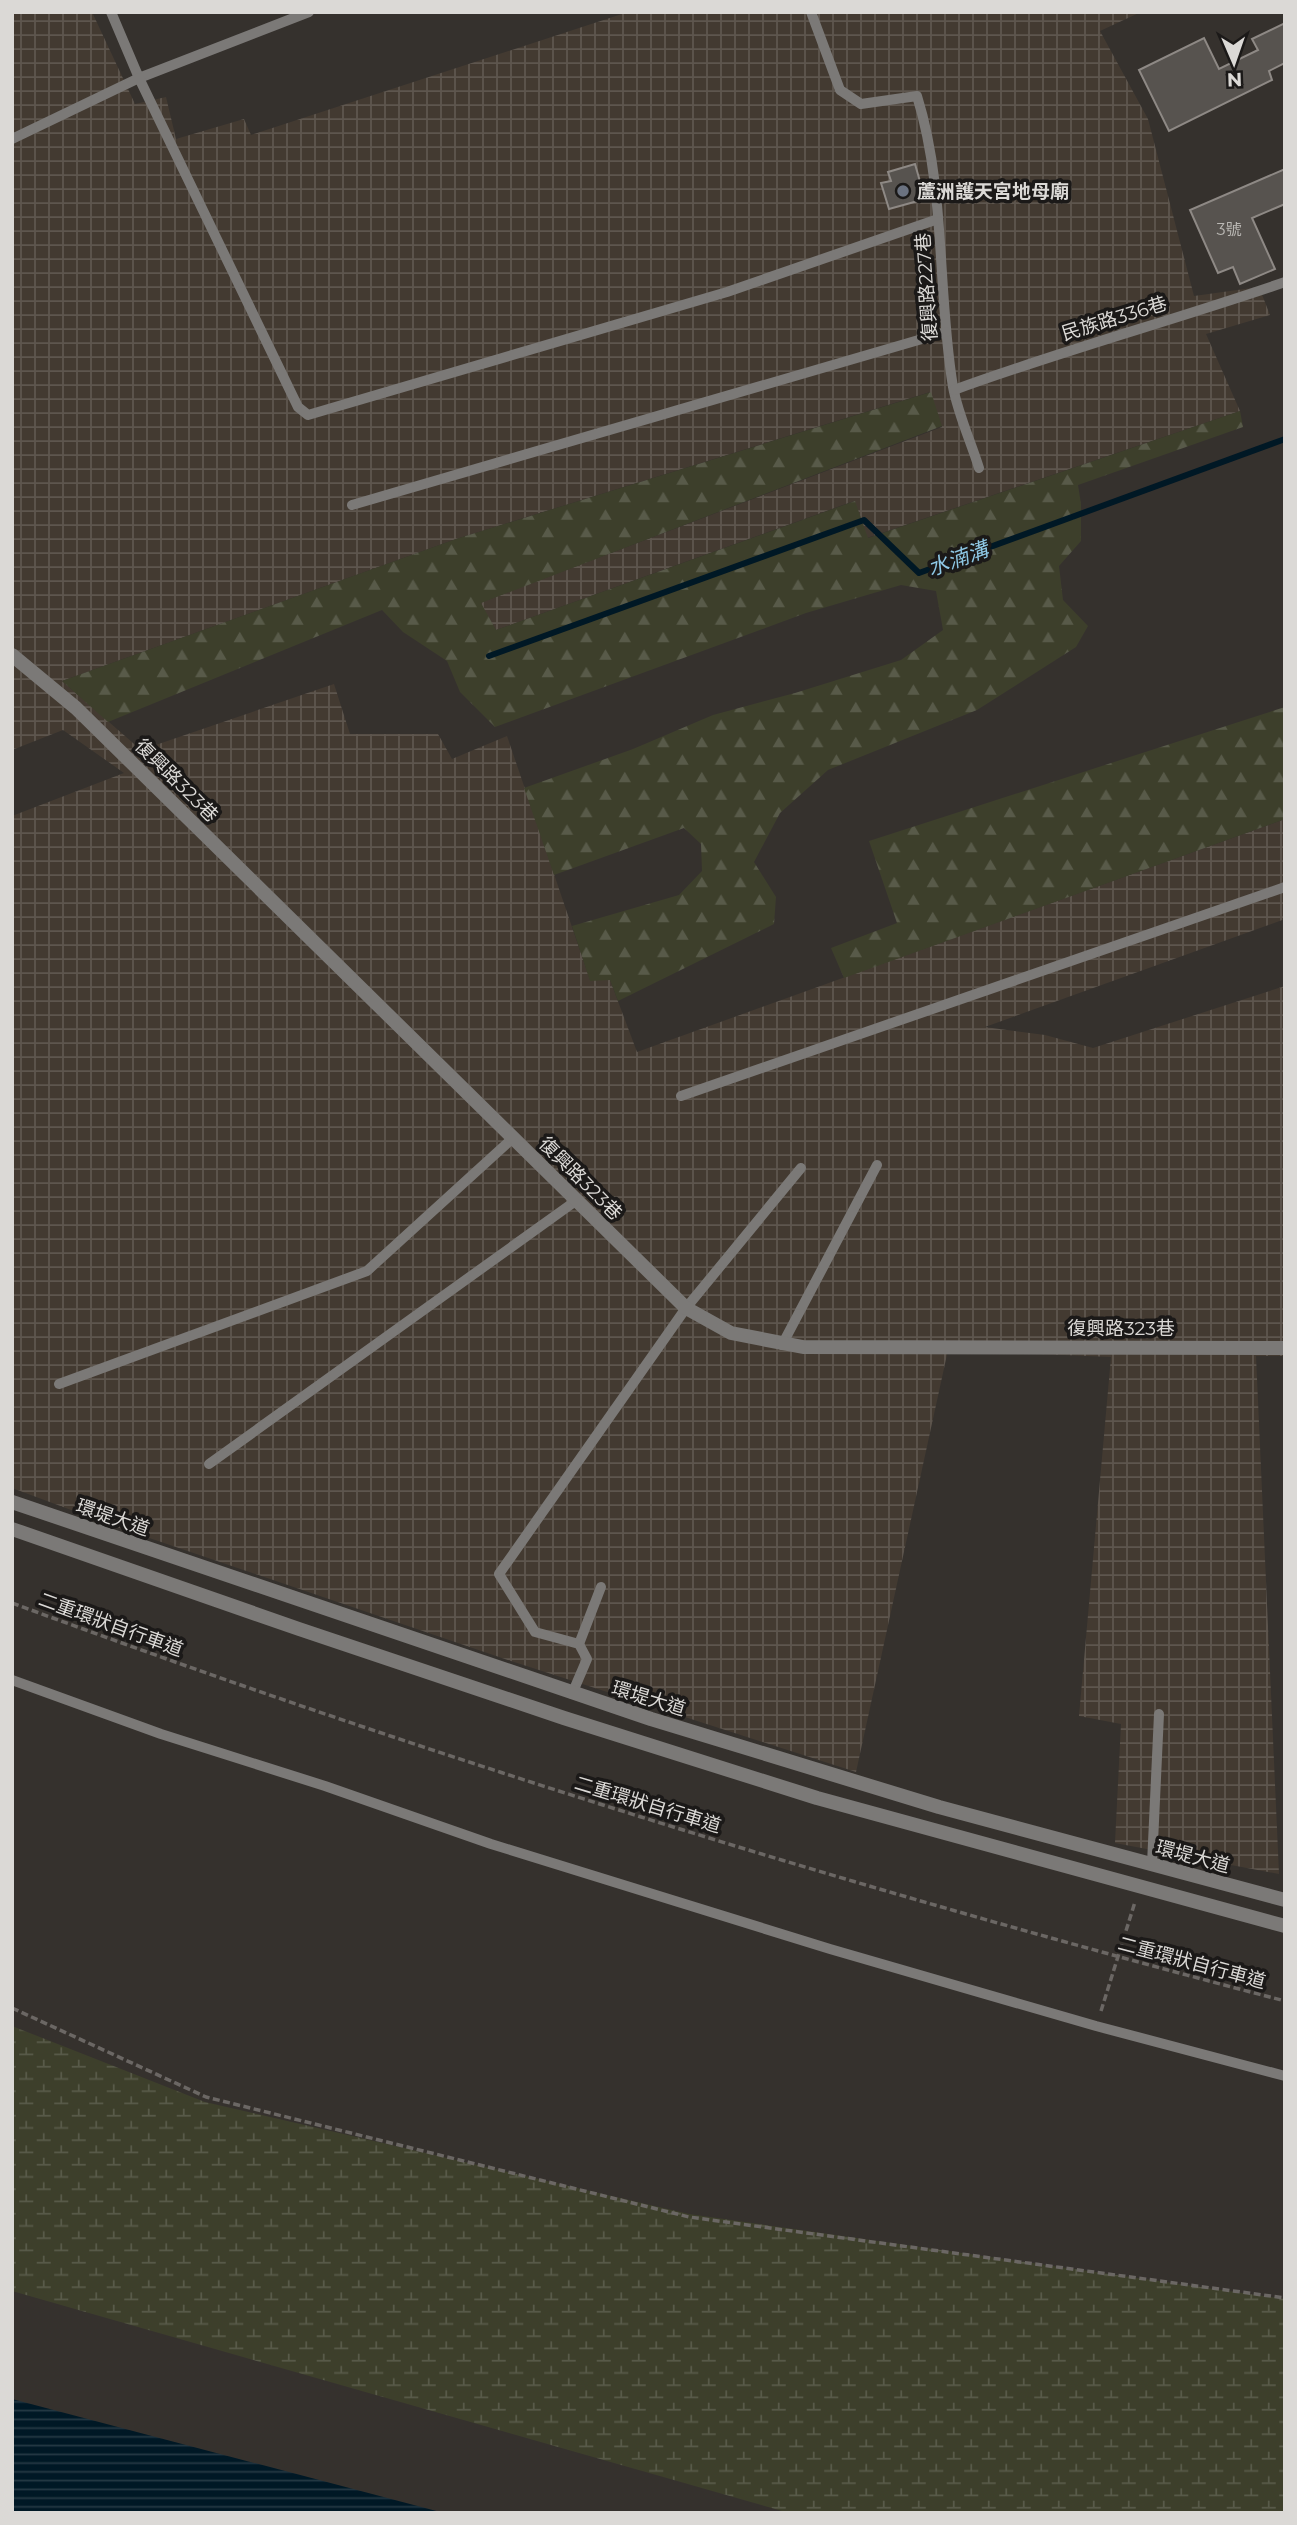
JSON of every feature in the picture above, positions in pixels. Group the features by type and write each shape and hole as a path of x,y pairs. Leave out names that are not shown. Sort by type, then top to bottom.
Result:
{"street":[{"name":"復興路323巷","path":"12,655 76,708 687,1308 731,1333 803,1347 1285,1348"},
{"name":"環堤大道","path":"12,1502 572,1694 939,1807 1285,1900"},
{"path":"12,1529 551,1714 817,1798 1285,1926"}],"lane":[{"path":"111,12 139,78 298,407 309,415 727,292 938,219"},
{"path":"12,139 139,78 309,12"},
{"name":"復興路227巷","path":"811,12 840,90 861,104 917,96 928,132 938,219 946,332 954,390 979,468"},
{"name":"民族路336巷","path":"954,390 1037,360 1285,282"},
{"path":"352,505 946,332"},
{"path":"681,1096 1285,887"},
{"path":"59,1384 367,1271 513,1138"},
{"path":"782,1345 877,1165"},
{"path":"572,1694 587,1659 579,1644 535,1632 499,1574 687,1308 801,1168"},
{"path":"209,1464 577,1200"},
{"path":"579,1644 601,1587"},
{"path":"12,1680 161,1734 325,1786 491,1844 817,1945 1096,2026 1285,2076"},
{"path":"1152,1864 1159,1714"}],"path":[{"name":"二重環狀自行車道","path":"12,1603 122,1644 462,1760 825,1874 1119,1958 1285,2001"},
{"path":"1096,2026 1136,1900"},
{"path":"12,2008 206,2097 689,2217 1285,2298"}],"shaded area":[{"path":"12,12 92,12 135,104 166,97 176,139 244,119 251,135 628,12 1141,12 1100,31 1148,119 1194,296 1259,287 1270,315 1206,334 1240,411 867,538 854,501 496,630 480,603 942,427 930,392 456,539 62,681 141,750 334,684 350,734 438,734 452,759 507,736 590,980 610,980 637,1052 1285,819 1285,919 985,1027 1045,1035 1093,1048 1285,986 1285,1356 1256,1356 1279,1874 1115,1843 1121,1724 1079,1716 1111,1357 948,1350 856,1772 511,1661 117,1527 12,1488 12,816 124,773 63,730 12,750"}],"green space":[{"path":"931,392 942,426 481,603 496,630 855,501 868,538 1240,411 1243,427 1078,485 1081,541 1059,566 1063,600 1088,626 1076,647 977,710 828,770 780,813 754,862 776,897 774,924 618,1001 610,980 590,981 572,926 679,895 702,871 701,844 684,828 554,875 524,788 633,749 713,715 901,660 943,630 936,591 901,585 806,613 495,727 460,692 447,661 403,632 382,610 108,722 62,681 456,539"},
{"path":"1285,707 1285,819 844,978 831,948 897,923 869,841"},
{"path":"12,2026 205,2102 689,2214 1285,2299 1285,2513 789,2513 12,2291"}],"water":[{"path":"12,2399 444,2513 12,2513"}],"building":[{"path":"1285,23 1285,63 1269,71 1272,80 1169,131 1139,70 1204,38 1219,69 1258,50 1252,39"},
{"name":"蘆洲護天宮地母廟","path":"915,164 925,199 889,209 881,183 891,181 888,172"},
{"path":"1285,169 1285,204 1252,218 1275,269 1240,284 1233,267 1218,273 1190,210"}],"waterway":[{"name":"水湳溝","path":"489,656 864,520 919,573 1285,439"}],"place":[{"name":"蘆洲護天宮地母廟","path":"903,191"}]}
